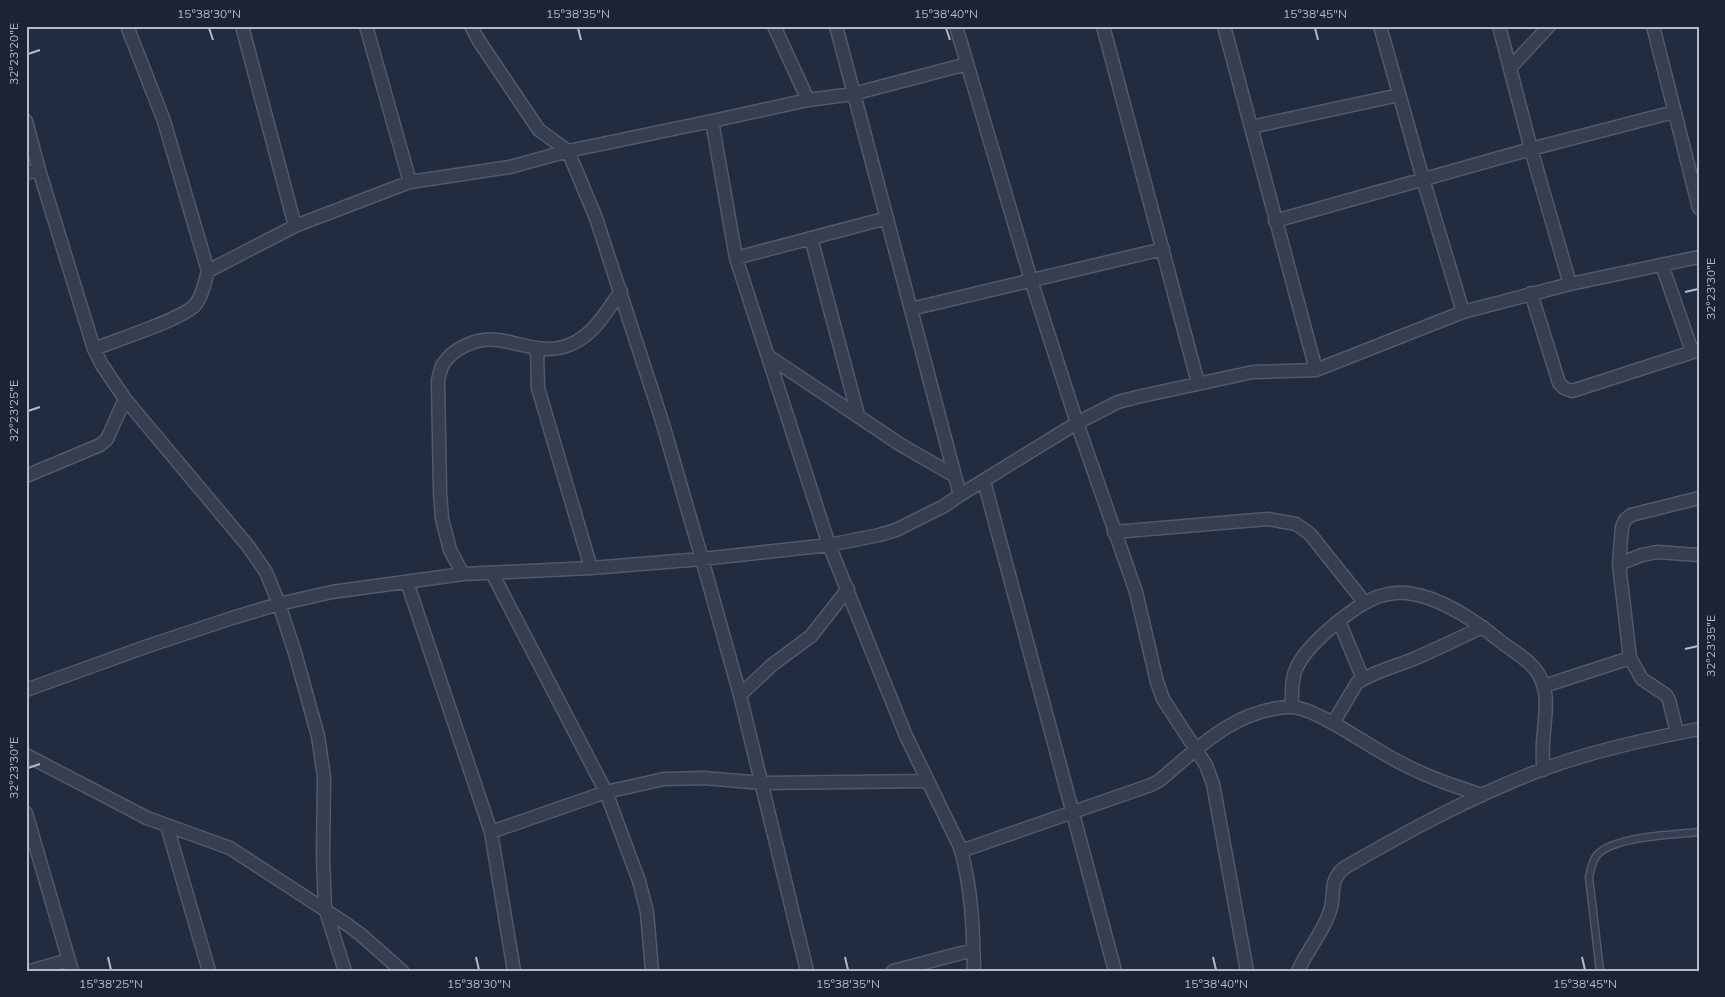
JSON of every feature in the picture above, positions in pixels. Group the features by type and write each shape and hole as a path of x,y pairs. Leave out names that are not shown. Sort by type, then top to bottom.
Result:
{"street":[{"path":"94,349 174,318 195,305 203,291 208,271 168,135 127,26"},
{"path":"242,26 295,226"},
{"path":"366,26 410,182"},
{"path":"471,26 479,41 539,130 568,152 596,218 662,421 702,559 740,694 808,971"},
{"path":"774,26 808,100"},
{"path":"836,26 960,495"},
{"path":"956,26 1031,280 1077,423 1136,592 1162,699 1206,765 1213,784 1246,971"},
{"path":"1103,26 1198,383"},
{"path":"1224,26 1316,370"},
{"path":"1380,26 1462,312"},
{"path":"1499,26 1531,149 1570,284"},
{"path":"1510,68 1549,26"},
{"path":"1653,26 1699,208"},
{"path":"208,271 295,226 410,182 510,167 568,152 808,100 854,94 967,64"},
{"path":"1251,127 1399,95"},
{"path":"1275,221 1531,149 1674,112"},
{"path":"26,121 39,170 94,349 102,365 125,399 248,546 263,568 278,604 295,653 318,736 324,777 323,858 325,908 345,971"},
{"path":"712,121 736,258 830,545 906,736 952,829 961,852 972,906 974,971"},
{"path":"26,173 39,170"},
{"path":"736,258 887,218"},
{"path":"811,238 858,415"},
{"path":"911,309 1163,249"},
{"path":"26,690 154,644 278,604 332,592 463,574 591,568 702,559 830,545 879,536 896,530 944,506 1077,423 1118,402 1253,372 1316,370 1462,312 1570,284 1699,257"},
{"path":"1531,294 1559,383 1564,388 1572,391 1696,351 1662,265"},
{"path":"463,574 450,550 442,519 438,381 441,367 449,356 466,345 478,342 496,340 537,349 551,349 568,345 586,335 599,324 621,291"},
{"path":"537,349 538,388 591,568"},
{"path":"768,356 907,449 956,476"},
{"path":"26,476 100,445 107,439 125,399"},
{"path":"984,481 1115,971"},
{"path":"1677,733 1666,695 1642,679 1630,658 1619,564 1622,527 1625,520 1631,515 1699,498"},
{"path":"1114,532 1268,519 1296,524 1310,534 1365,603"},
{"path":"1619,564 1642,555 1657,552 1699,555"},
{"path":"492,573 606,792 639,881 646,912 649,970"},
{"path":"407,582 491,832 514,971"},
{"path":"740,694 772,665 811,636 848,589"},
{"path":"1292,707 1295,671 1301,659 1312,645 1339,621 1365,603 1390,593 1405,593 1426,597 1483,627 1533,666 1540,676 1544,686 1546,701 1543,770"},
{"path":"1339,621 1363,679"},
{"path":"1333,723 1357,683 1363,679 1483,627"},
{"path":"1544,686 1630,658"},
{"path":"961,852 1151,785 1160,780 1218,731 1232,723 1272,710 1292,707 1333,723 1407,767 1436,780 1482,795"},
{"path":"1298,971 1327,919 1331,909 1334,882 1337,874 1344,868 1402,834 1482,795 1543,770 1630,743 1699,729"},
{"path":"26,756 167,826 206,838 230,848 325,908 360,934 402,971"},
{"path":"491,832 606,792 664,779 704,778 762,782 928,781"},
{"path":"26,813 70,965 30,971"},
{"path":"167,826 210,971"},
{"path":"893,971 973,950"}],"lane":[{"path":"1600,971 1589,877 1592,863 1606,848 1627,840 1699,832"}]}
